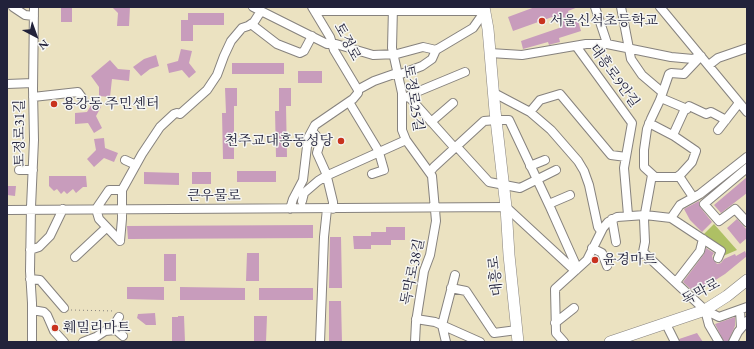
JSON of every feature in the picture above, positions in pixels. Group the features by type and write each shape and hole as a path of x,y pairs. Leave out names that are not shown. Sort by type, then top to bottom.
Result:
{"main road":[{"name":"대흥로","path":"485,9 504,184 509,255 518,342"},
{"name":"독막로","path":"612,342 705,310 727,296 747,280"}],"street":[{"path":"13,7 25,15 34,16"},
{"name":"토정로31길","path":"32,342 30,250 34,140 34,7"},
{"path":"253,7 327,44 332,43 373,55 393,54 423,47 436,50"},
{"path":"595,7 606,44"},
{"path":"621,7 631,59 642,75 661,95 687,109"},
{"path":"660,7 747,112"},
{"name":"토정로25길","path":"393,9 393,54 397,74 405,97 402,130 406,140 432,176 434,208"},
{"path":"314,10 485,9"},
{"path":"290,209 293,199 304,180 308,138 315,125 349,102 358,93 358,90 374,81 394,74 401,74 422,66 432,59 436,50 473,28 485,9"},
{"name":"토정로","path":"314,10 330,37 334,50 358,90"},
{"path":"122,190 109,190 96,209 99,219 120,241 122,190 142,154 160,127 174,114 180,114 207,90 217,76 231,41 242,28 254,22 261,11"},
{"path":"251,24 277,44 300,53 304,52 312,36"},
{"path":"490,53 522,55 576,46 606,44 671,57 692,59 701,56"},
{"name":"대흥로9안길","path":"576,46 632,123 624,168 628,216"},
{"path":"709,65 718,58 747,48"},
{"path":"649,123 672,135 696,151 692,162 679,176 655,177 644,167 644,150 647,129 649,123 661,95 669,74 684,74 701,56"},
{"path":"405,97 465,72"},
{"path":"7,84 33,83"},
{"path":"33,96 78,92 83,99"},
{"path":"494,93 530,112 551,130 578,161 584,171 589,185 598,227 601,231"},
{"path":"530,112 540,100 560,94 611,155 626,157"},
{"path":"405,97 410,98 489,182 520,188 556,170"},
{"path":"349,102 379,152 384,170 372,174"},
{"path":"431,122 453,103"},
{"path":"718,130 739,103"},
{"path":"672,135 689,106 706,114 711,112 726,120"},
{"path":"430,172 484,121 509,120 549,204 575,263 576,270"},
{"path":"312,131 320,140 317,153 326,176 333,202 324,237 320,342"},
{"path":"302,200 304,193 326,176 406,140"},
{"path":"671,218 680,205 720,179 747,157"},
{"path":"125,160 136,165"},
{"path":"530,166 545,160"},
{"path":"747,168 704,204 719,221 735,209 747,222"},
{"path":"19,170 33,170"},
{"path":"652,175 644,219 645,242 643,252 705,310 719,317 743,308"},
{"path":"679,176 693,197"},
{"path":"549,204 570,194"},
{"path":"506,207 576,270"},
{"name":"큰우물로","path":"7,210 506,207"},
{"name":"독막로38길","path":"415,342 416,319 424,271 430,255 436,220 434,208"},
{"path":"30,250 39,247 50,236 63,209"},
{"path":"564,342 556,332 555,289 587,260 601,231 612,219 617,217 645,214 671,218 721,251 718,258"},
{"path":"612,219 616,242"},
{"path":"75,258 106,228"},
{"path":"676,282 700,251 703,239"},
{"path":"592,248 602,253 607,266"},
{"path":"446,342 442,325 455,275"},
{"path":"30,279 40,280 64,308"},
{"path":"451,288 466,291 494,333 517,330"},
{"path":"555,323 574,308"},
{"path":"739,330 743,308"},
{"path":"32,310 44,312 47,315 54,331 64,342"},
{"path":"705,310 709,325 719,342"},
{"path":"113,330 113,327 119,317"},
{"path":"416,319 435,322 469,340 480,342"},
{"path":"733,342 739,330 747,321"},
{"path":"666,324 676,342"},
{"path":"84,342 105,331 116,330 123,336"},
{"path":"739,330 747,336"}],"path":[{"path":"64,308 73,310 112,310"}],"green space":[{"path":"714,224 737,250 723,256 703,235"}],"building":[{"path":"61,7 72,7 72,22 61,22"},
{"path":"112,7 130,7 129,26 117,26 118,13"},
{"path":"535,7 578,7 568,11 572,23 578,21 581,31 559,38 560,42 549,45 548,42 523,49 521,41 562,27 555,16 513,31 508,17"},
{"path":"188,13 224,13 224,25 193,25 193,41 181,41 181,20 188,20"},
{"path":"181,49 192,51 189,63 196,72 189,78 182,70 169,73 167,64 178,61"},
{"path":"156,55 159,66 150,69 141,76 133,67 144,59"},
{"path":"110,60 118,69 130,70 129,81 112,79 110,97 99,96 99,87 91,76"},
{"path":"232,63 284,63 284,74 232,74"},
{"path":"298,71 322,71 322,83 298,83"},
{"path":"225,88 237,88 237,106 234,106 234,159 223,159 222,113 226,113"},
{"path":"279,88 291,88 291,106 286,106 287,157 276,157 275,111 279,111"},
{"path":"93,102 101,107 96,116 102,128 94,133 88,123 75,124 75,113 87,112"},
{"path":"104,138 105,148 118,153 114,162 104,158 94,167 87,159 96,150 94,139"},
{"path":"237,171 276,171 276,182 237,182"},
{"path":"144,172 179,173 179,185 144,184"},
{"path":"192,172 211,172 211,184 192,184"},
{"path":"49,176 86,176 87,187 83,187 76,193 73,189 67,194 64,191 61,194 57,189 54,191 49,186"},
{"path":"747,177 747,193 721,213 714,205"},
{"path":"7,186 16,186 15,196 7,195"},
{"path":"699,201 700,207 712,222 702,232 690,220 684,209"},
{"path":"737,219 747,230 747,238 740,244 727,228"},
{"path":"313,225 313,238 128,239 127,226"},
{"path":"386,227 405,227 405,240 391,240 391,245 371,245 371,249 354,249 353,236 371,236 371,232 386,232"},
{"path":"330,237 341,237 342,288 329,288"},
{"path":"706,248 714,253 712,256 717,264 721,263 724,259 735,254 736,256 745,251 747,256 725,274 695,293 683,282 704,254"},
{"path":"247,253 259,253 259,281 246,281"},
{"path":"164,254 176,254 176,281 164,281"},
{"path":"127,287 164,287 164,300 127,299"},
{"path":"180,287 245,288 245,300 180,300"},
{"path":"259,288 313,288 313,300 259,300"},
{"path":"329,301 341,301 342,342 329,342"},
{"path":"155,313 156,325 146,325 137,318 138,314"},
{"path":"184,316 185,342 172,342 172,317"},
{"path":"254,316 267,316 266,342 254,342"},
{"path":"735,317 735,326 728,342 724,342 715,324"},
{"path":"697,333 703,342 680,342 679,339"}],"place":[{"name":"서울신석초등학교","path":"542,21"},
{"name":"용강동 주민센터","path":"54,104"},
{"name":"천주교대흥동성당","path":"341,141"},
{"name":"윤경마트","path":"595,260"},
{"name":"훼밀리마트","path":"55,328"}]}
